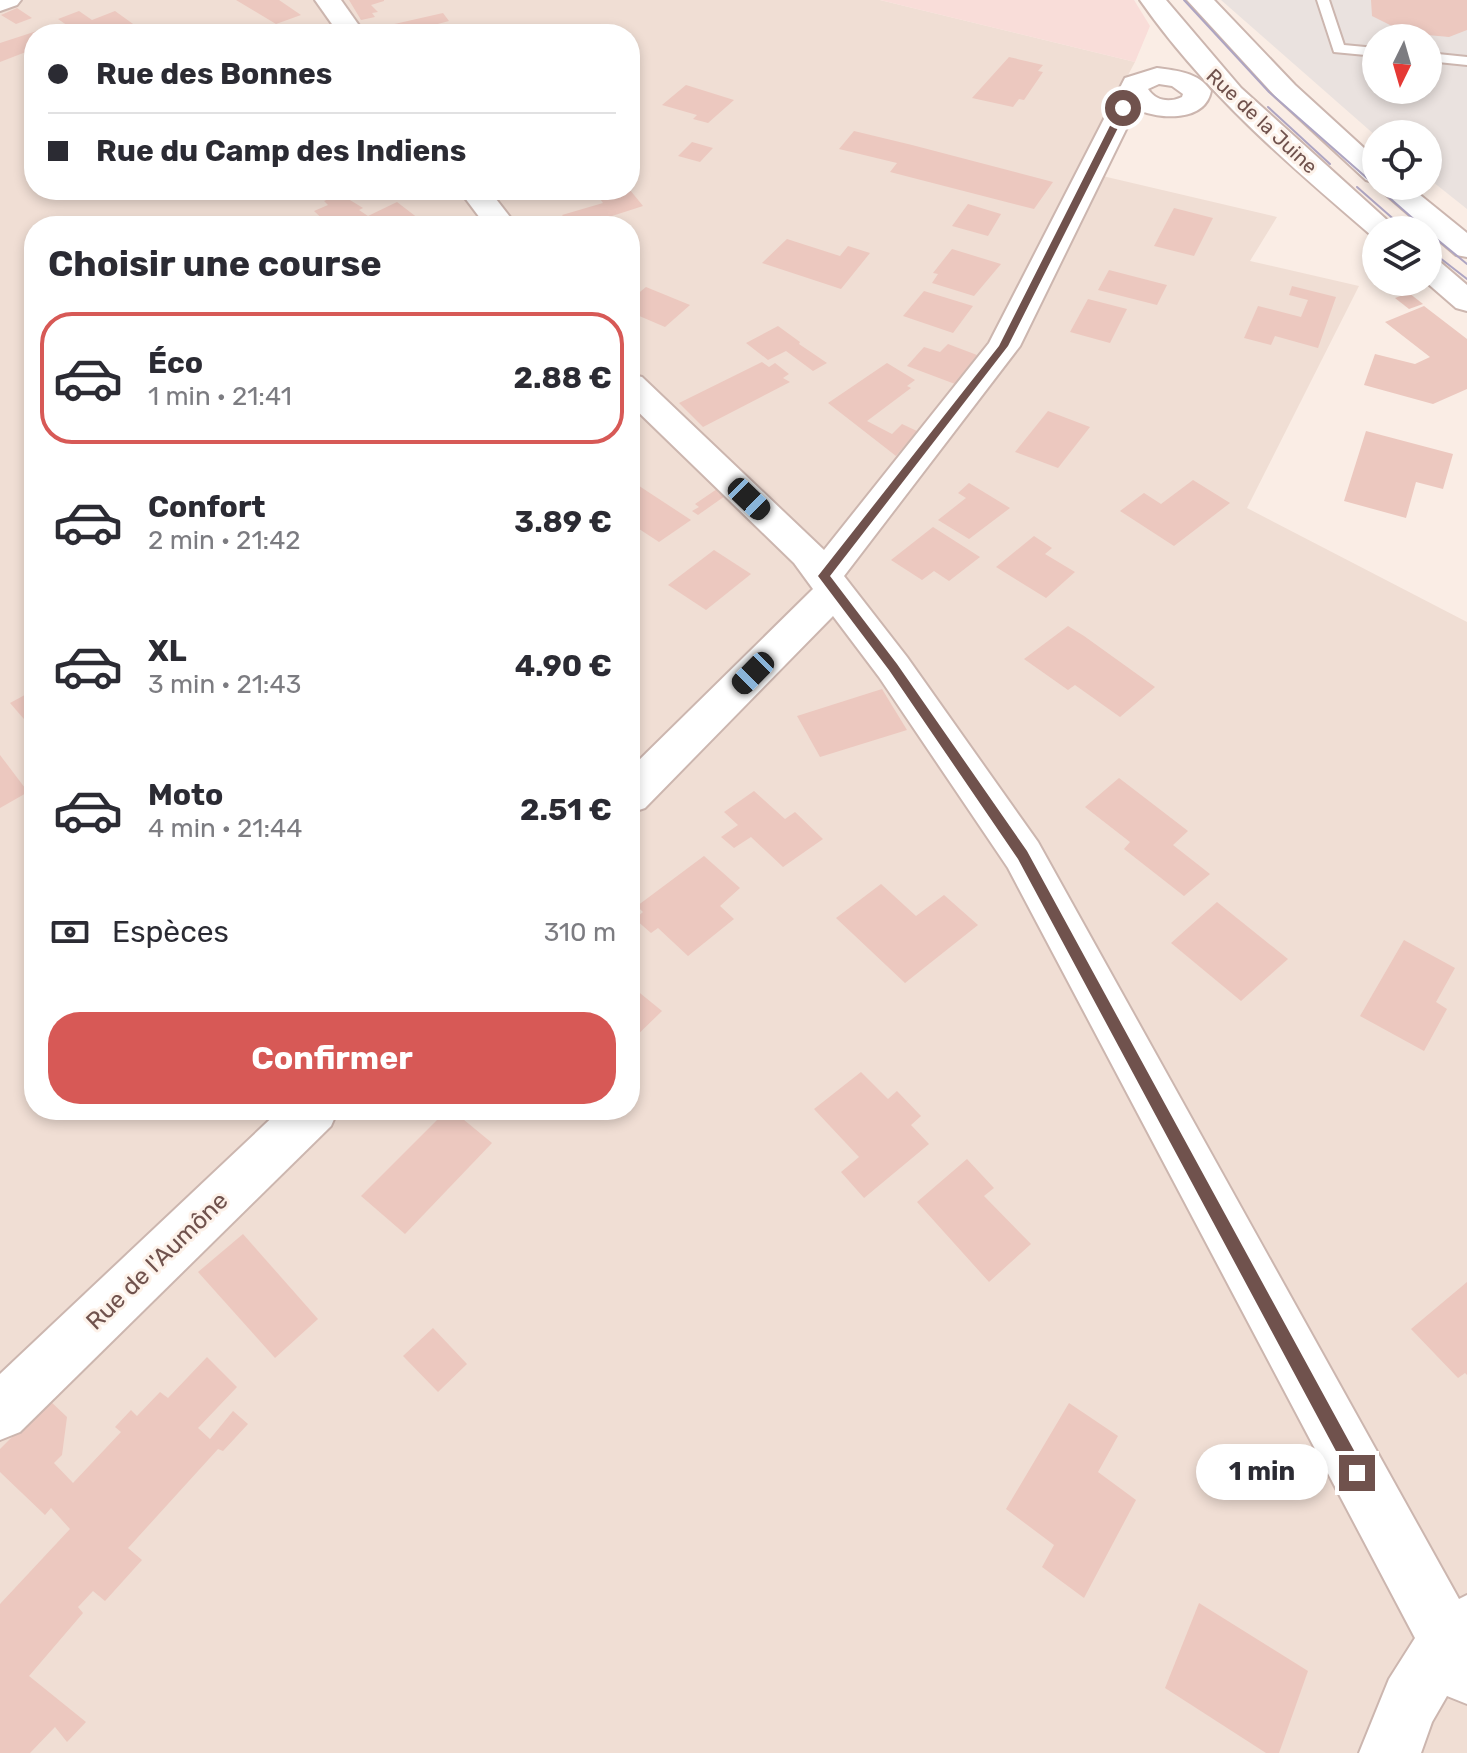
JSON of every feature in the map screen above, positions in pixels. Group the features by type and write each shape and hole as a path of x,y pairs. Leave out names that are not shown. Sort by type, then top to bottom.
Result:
{"street":[{"path":"0,3 8,0"},
{"path":"328,0 345,24"},
{"name":"Rue de la Juine","path":"1153,0 1205,69 1367,216"},
{"name":"Rue de la Juine","path":"1200,0 1271,77 1362,162"},
{"path":"640,785 830,583 1004,346 1135,84"},
{"path":"482,200 494,216"},
{"path":"1408,200 1467,248"},
{"path":"1442,280 1467,301"},
{"path":"640,395 807,554 893,667 1023,855 1461,1647 1401,1717 1390,1753"},
{"name":"Rue de l'Aumône","path":"0,1412 304,1120"}],"lane":[{"path":"1323,0 1339,49 1362,51"},
{"path":"1442,58 1467,61"}],"shaded area":[{"path":"0,0 880,0 1135,62 1077,170 1277,217 1250,261 1359,286 1247,508 1467,622 1467,1753 0,1753"},
{"path":"880,0 1134,0 1150,26 1135,62"},
{"path":"1221,0 1467,0 1467,209 1442,189 1442,120 1362,120 1362,124"}],"building":[{"path":"236,0 279,0 301,15 276,24"},
{"path":"349,0 384,1 371,5 378,12 372,13 375,17 361,20"},
{"path":"1371,0 1467,0 1467,30 1449,37 1442,36 1442,24 1388,24 1372,16"},
{"path":"17,8 32,18 16,24 1,15"},
{"path":"79,11 92,20 115,11 133,24 65,24 58,19"},
{"path":"443,13 449,21 438,24 394,24"},
{"path":"24,35 24,53 0,62 0,43"},
{"path":"1009,57 1043,65 1038,71 1043,72 1024,100 1019,99 1013,107 972,98"},
{"path":"686,85 734,100 708,123 693,119 697,115 662,105"},
{"path":"854,131 1053,182 1034,209 890,172 897,163 839,149"},
{"path":"692,142 713,148 700,162 678,156"},
{"path":"350,200 363,208 359,210 368,216 319,216 314,211 328,205 324,201"},
{"path":"601,200 638,200 643,206 612,216 562,215 603,203"},
{"path":"397,202 415,216 368,216"},
{"path":"968,204 1001,214 988,236 952,226"},
{"path":"1174,208 1213,218 1194,256 1154,246"},
{"path":"787,239 840,256 848,246 870,253 841,289 762,263"},
{"path":"952,249 1001,264 974,296 932,283 938,274 933,273"},
{"path":"1109,270 1167,285 1157,305 1098,290"},
{"path":"1292,286 1336,297 1318,348 1275,336 1271,345 1244,338 1258,306 1301,317 1308,300 1289,295"},
{"path":"646,287 690,305 665,327 640,316 640,292"},
{"path":"924,291 973,306 953,333 903,316"},
{"path":"1413,296 1423,304 1409,309 1395,298"},
{"path":"1088,299 1127,309 1110,343 1070,332"},
{"path":"1424,306 1467,339 1467,389 1433,404 1364,385 1375,354 1415,364 1430,357 1385,322"},
{"path":"778,326 827,363 813,371 786,351 768,360 746,343"},
{"path":"948,344 977,355 955,384 907,366 924,347 940,352"},
{"path":"762,362 769,367 775,363 789,374 783,378 790,382 703,427 679,403"},
{"path":"887,363 915,380 907,386 911,388 867,421 892,434 902,424 917,431 896,456 828,403"},
{"path":"1048,411 1090,427 1058,468 1015,452"},
{"path":"1366,431 1453,454 1443,489 1416,482 1406,518 1344,501"},
{"path":"1193,480 1230,503 1174,546 1120,511 1144,493 1161,504"},
{"path":"969,483 1010,508 969,539 938,520 966,498 958,493"},
{"path":"640,487 691,520 659,542 640,530"},
{"path":"717,489 725,496 698,515 692,511 699,507 695,504"},
{"path":"933,527 980,557 949,581 934,571 922,580 891,560"},
{"path":"1034,536 1052,548 1045,554 1075,572 1046,598 996,567"},
{"path":"714,550 751,574 706,610 668,585"},
{"path":"1068,626 1155,687 1120,717 1075,685 1068,690 1024,659"},
{"path":"882,689 907,730 820,757 797,716"},
{"path":"24,695 24,719 10,703"},
{"path":"0,755 24,787 24,794 0,808"},
{"path":"1119,778 1188,831 1173,845 1210,874 1184,896 1124,849 1130,842 1085,807"},
{"path":"754,791 785,819 795,812 823,839 783,867 751,837 734,848 721,837 738,825 724,812"},
{"path":"704,856 740,888 720,906 734,919 688,956 658,928 651,933 640,923 643,912 640,904"},
{"path":"881,884 916,916 944,895 978,925 905,983 836,918"},
{"path":"1217,902 1288,959 1241,1001 1171,943"},
{"path":"1404,940 1455,968 1436,1002 1447,1009 1424,1051 1360,1016"},
{"path":"640,993 662,1011 640,1032"},
{"path":"861,1072 888,1099 897,1091 921,1116 911,1125 929,1144 864,1198 841,1172 859,1157 814,1109"},
{"path":"437,1120 464,1120 492,1143 405,1234 361,1196"},
{"path":"967,1159 994,1188 984,1196 1031,1244 989,1282 917,1202"},
{"path":"243,1234 318,1319 275,1358 198,1272"},
{"path":"1467,1282 1467,1375 1465,1373 1458,1378 1411,1329"},
{"path":"433,1328 467,1364 438,1392 403,1356"},
{"path":"207,1357 237,1387 198,1428 210,1439 233,1411 248,1424 223,1451 218,1449 128,1548 142,1560 105,1601 93,1591 78,1607 83,1613 29,1676 86,1722 67,1742 55,1727 30,1753 0,1753 0,1604 70,1529 51,1508 45,1515 0,1472 0,1449 49,1400 67,1417 62,1455 54,1463 73,1483 121,1432 115,1427 131,1410 137,1416 160,1392 168,1398"},
{"path":"1069,1403 1118,1436 1098,1472 1136,1500 1084,1598 1042,1567 1054,1545 1006,1509"},
{"path":"1199,1603 1308,1671 1279,1753 1266,1753 1165,1688"}],"tram line":[{"path":"1184,0 1269,92 1410,216"},
{"path":"1268,107 1330,164"},
{"path":"1357,187 1390,216"},
{"path":"1442,243 1467,264"},
{"path":"1442,260 1467,279"}],"route":[{"path":"1123,108 1004,346 824,576 893,667 1023,855 1357,1473"}]}
